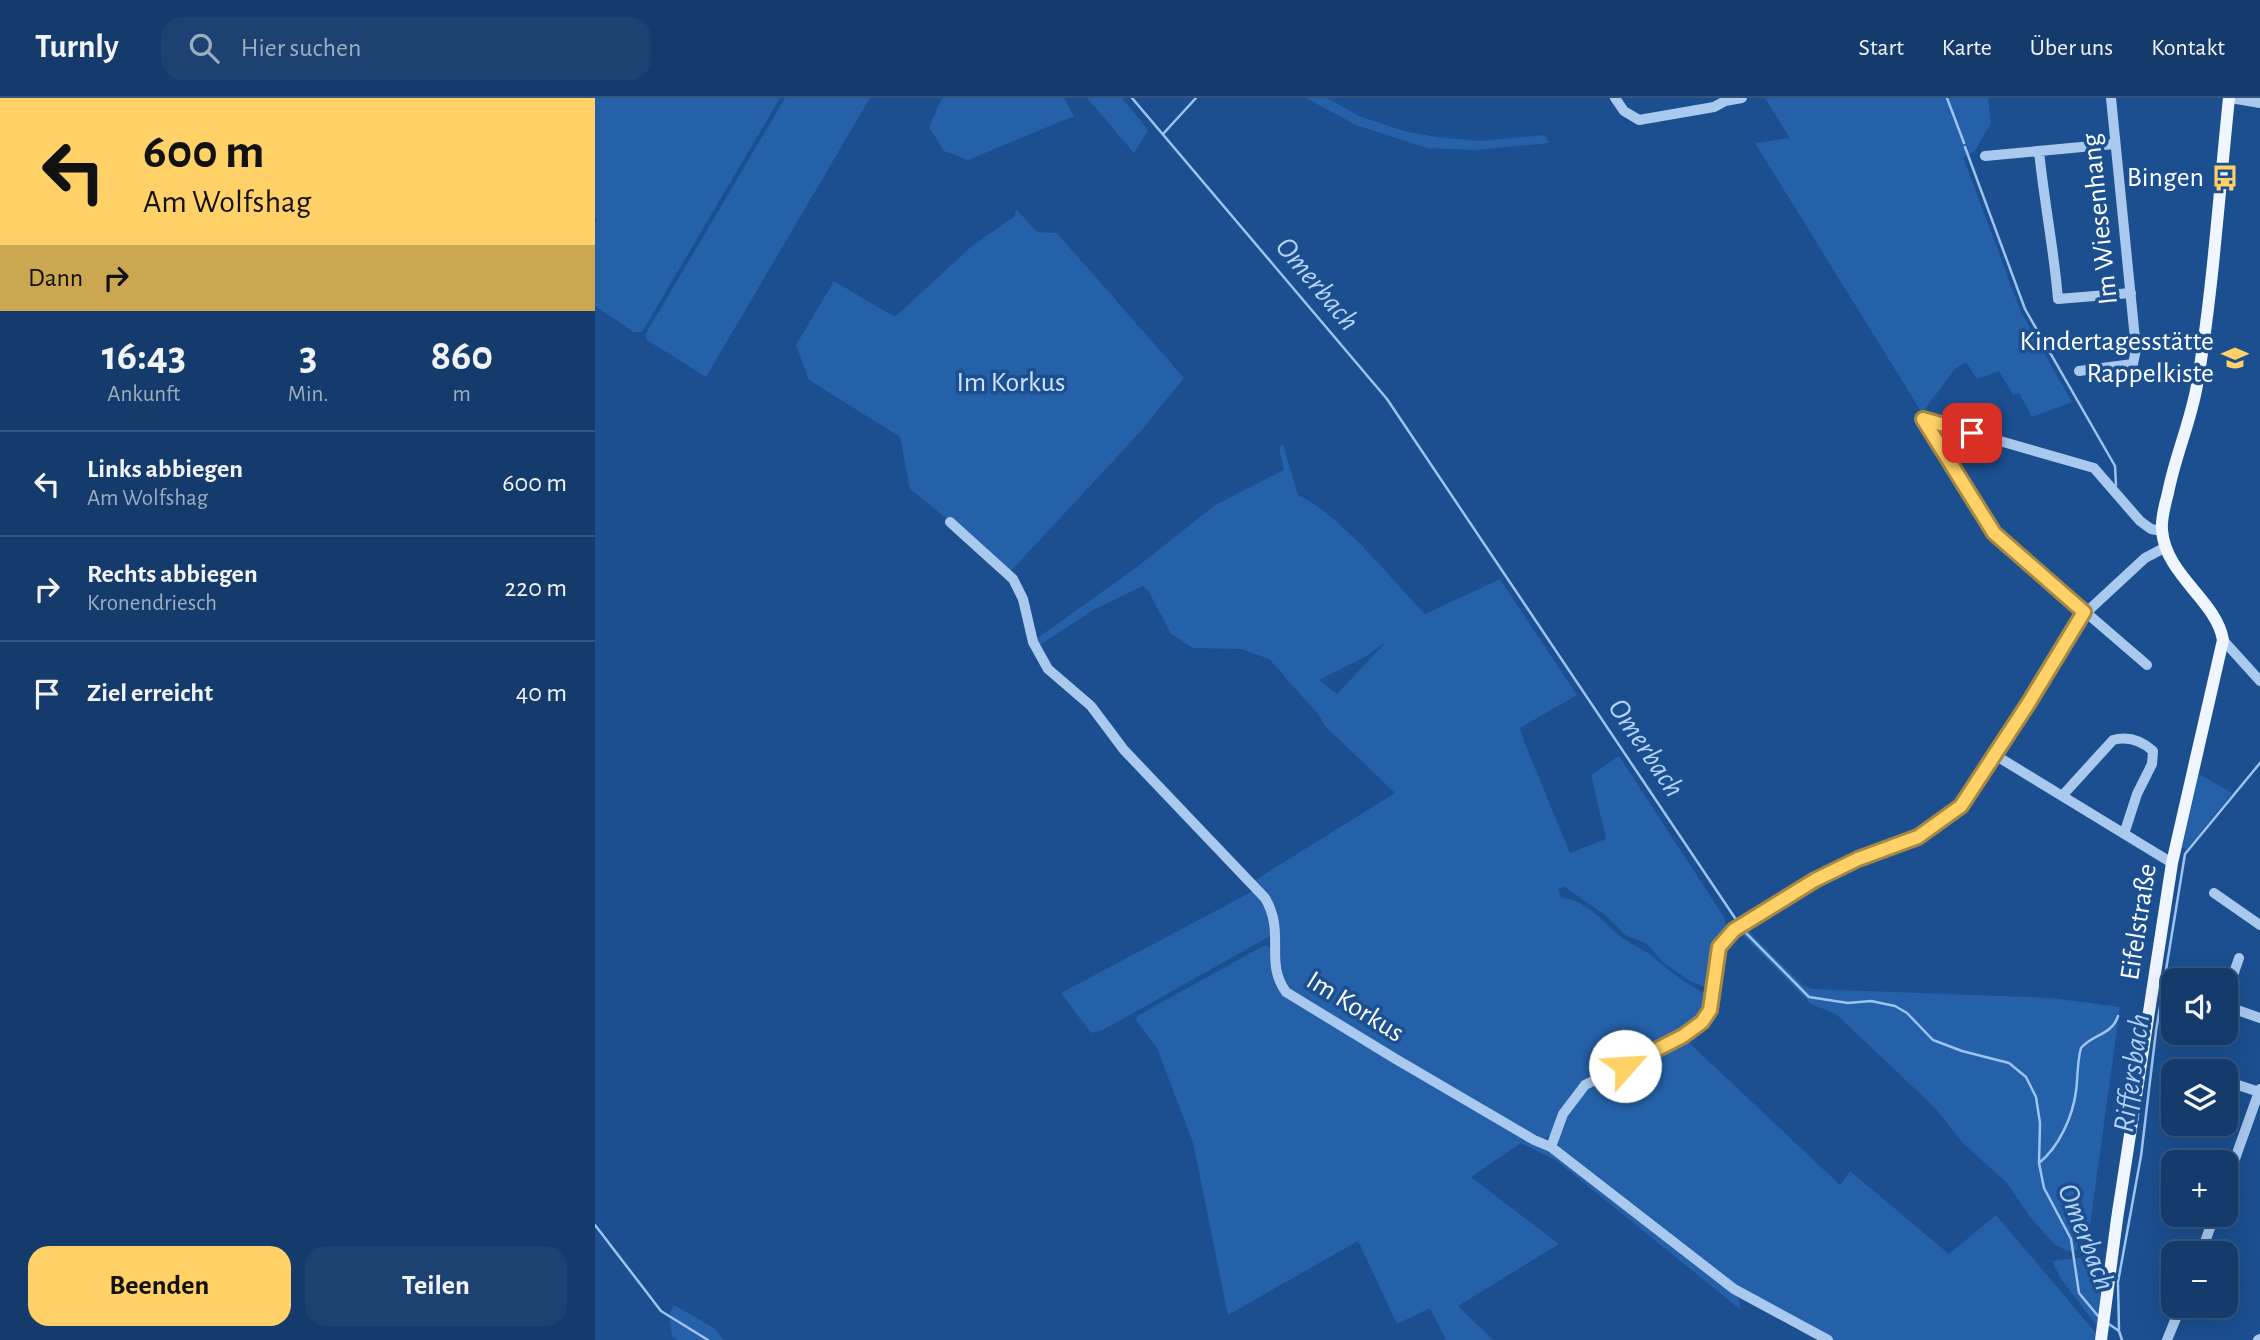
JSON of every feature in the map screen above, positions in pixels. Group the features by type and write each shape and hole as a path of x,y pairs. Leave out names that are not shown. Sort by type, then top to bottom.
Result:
{"main road":[{"path":"2223,640 2218,623 2185,581 2166,547 2162,531 2174,464 2196,387 2230,98"},
{"name":"Eifelstraße","path":"2101,1334 2172,863 2223,640"}],"street":[{"path":"1615,98 1624,111 1639,120 1714,107 1724,100 1742,98"},
{"name":"Im Wiesenhang","path":"2079,371 2133,363 2136,349 2111,98"},
{"path":"2230,98 2260,103"},
{"path":"1985,156 2114,144"},
{"path":"2039,151 2058,299 2131,293"},
{"path":"2147,665 1994,533 1923,419 2094,468 2140,521 2151,529 2162,531"},
{"name":"Im Korkus","path":"950,522 1013,579 1023,599 1033,642 1048,669 1091,706 1133,760 1265,898 1275,921 1276,972 1286,992 1534,1140 1551,1147 1734,1289 1828,1340"},
{"path":"1551,1147 1563,1114 1585,1085 1683,1036 1702,1022 1710,1010 1719,947 1741,926 1815,880 1858,859 1918,837 1961,806 2084,612 2145,558 2166,547"},
{"path":"2223,640 2260,681"},
{"path":"2061,796 2113,740 2133,739 2146,744 2153,751 2152,764 2137,794 2124,834"},
{"path":"1995,755 2172,863"},
{"path":"2214,893 2260,925"},
{"path":"2236,968 2239,958"},
{"path":"2238,1010 2260,1018"},
{"path":"2238,1084 2260,1090 2238,1151"},
{"path":"2168,1340 2176,1318"}],"green space":[{"path":"595,98 780,98 642,332 634,332 595,306"},
{"path":"785,98 870,98 706,377 647,340 645,335"},
{"path":"942,98 1064,98 1074,116 968,160 944,151 929,127"},
{"path":"1087,98 1122,98 1148,130 1134,153"},
{"path":"1306,98 1327,98 1359,116 1404,131 1436,137 1478,141 1545,135 1549,143 1476,150 1427,148 1356,125"},
{"path":"1765,98 1988,98 1991,123 1974,152 1963,157 2021,312 2072,402 2032,417 2019,393 2013,395 1999,371 1977,379 1966,362 1955,369 1922,413 1755,143 1790,138"},
{"name":"Im Korkus","path":"1016,209 1037,232 1057,233 1184,378 1141,431 1011,571 910,489 900,437 809,380 796,345 834,281 895,317 972,246 1015,216"},
{"path":"1283,444 1298,495 1314,504 1348,532 1425,614 1500,579 1577,695 1520,728 1570,853 1606,839 1591,775 1619,756 1724,917 1726,927 1716,947 1710,986 1704,987 1664,963 1647,944 1625,935 1605,915 1565,887 1558,889 1561,898 1570,899 1587,908 1624,939 1706,994 1709,1002 1700,1020 1681,1033 1583,1084 1551,1135 1543,1140 1300,998 1282,981 1278,921 1252,882 1395,793 1326,727 1318,714 1269,659 1241,649 1193,648 1171,634 1149,592 1143,586 1095,609 1038,646 1036,639 1137,567 1215,505 1284,470 1279,447","holes":["1386,642 1337,694 1319,680 1365,657"]},
{"path":"2199,774 2232,793 2187,849 2182,848"},
{"path":"1255,890 1268,910 1272,935 1103,1030 1091,1033 1061,993"},
{"path":"1753,923 1750,930 1754,937 1804,986 1813,989 2051,998 2120,1007 2088,1240 2077,1250 2067,1251 2054,1244 2030,1217 2007,1183 1963,1143 1934,1107 1836,1014 1811,1004 1741,933 1741,929"},
{"path":"1263,946 1268,946 1272,951 1273,974 1283,995 1549,1151 1738,1297 1741,1310 1557,1161 1521,1143 1471,1177 1559,1244 1458,1306 1493,1340 1446,1340 1430,1308 1397,1324 1358,1241 1228,1315 1193,1143 1157,1048 1136,1020 1137,1016"},
{"path":"1684,1038 1840,1185 1850,1171 1949,1254 1996,1215 2096,1333 2095,1340 1832,1340 1743,1291 1563,1153 1558,1145 1564,1115 1585,1090"},
{"path":"2096,1256 2104,1261 2097,1326 2061,1279 2052,1261"},
{"path":"674,1305 714,1328 724,1340 678,1340 672,1337 669,1314"}],"waterway":[{"name":"Omerbach","path":"1132,98 1387,399 1739,924"},
{"path":"1163,134 1196,98"},
{"path":"1947,98 1964,143"},
{"path":"1965,147 2025,309 2115,466 2116,485"},
{"name":"Riffersbach","path":"2119,1329 2118,1282 2141,1156 2156,1031 2185,854 2260,763"},
{"name":"Omerbach","path":"1743,930 1809,997 1848,1003 1871,1001 1895,1006 1907,1013 1933,1040 1962,1051 2009,1063 2026,1077 2036,1097 2040,1123 2039,1163 2044,1188 2071,1239 2079,1293 2098,1316"},
{"path":"2039,1163 2053,1149 2068,1121 2077,1086 2081,1048 2107,1031 2118,1016"},
{"path":"595,1225 661,1311 708,1340"},
{"name":"Omerbach","path":"2106,1322 2119,1331 2122,1340"}],"place":[{"name":"Bingen","path":"2225,178"},
{"name":"Kindertagesstätte Rappelkiste","path":"2235,358"}],"route":[{"path":"1625,1066 1683,1036 1702,1022 1710,1010 1719,947 1734,930 1815,880 1858,859 1918,837 1961,806 2084,612 1994,533 1923,419 1972,433"}]}
